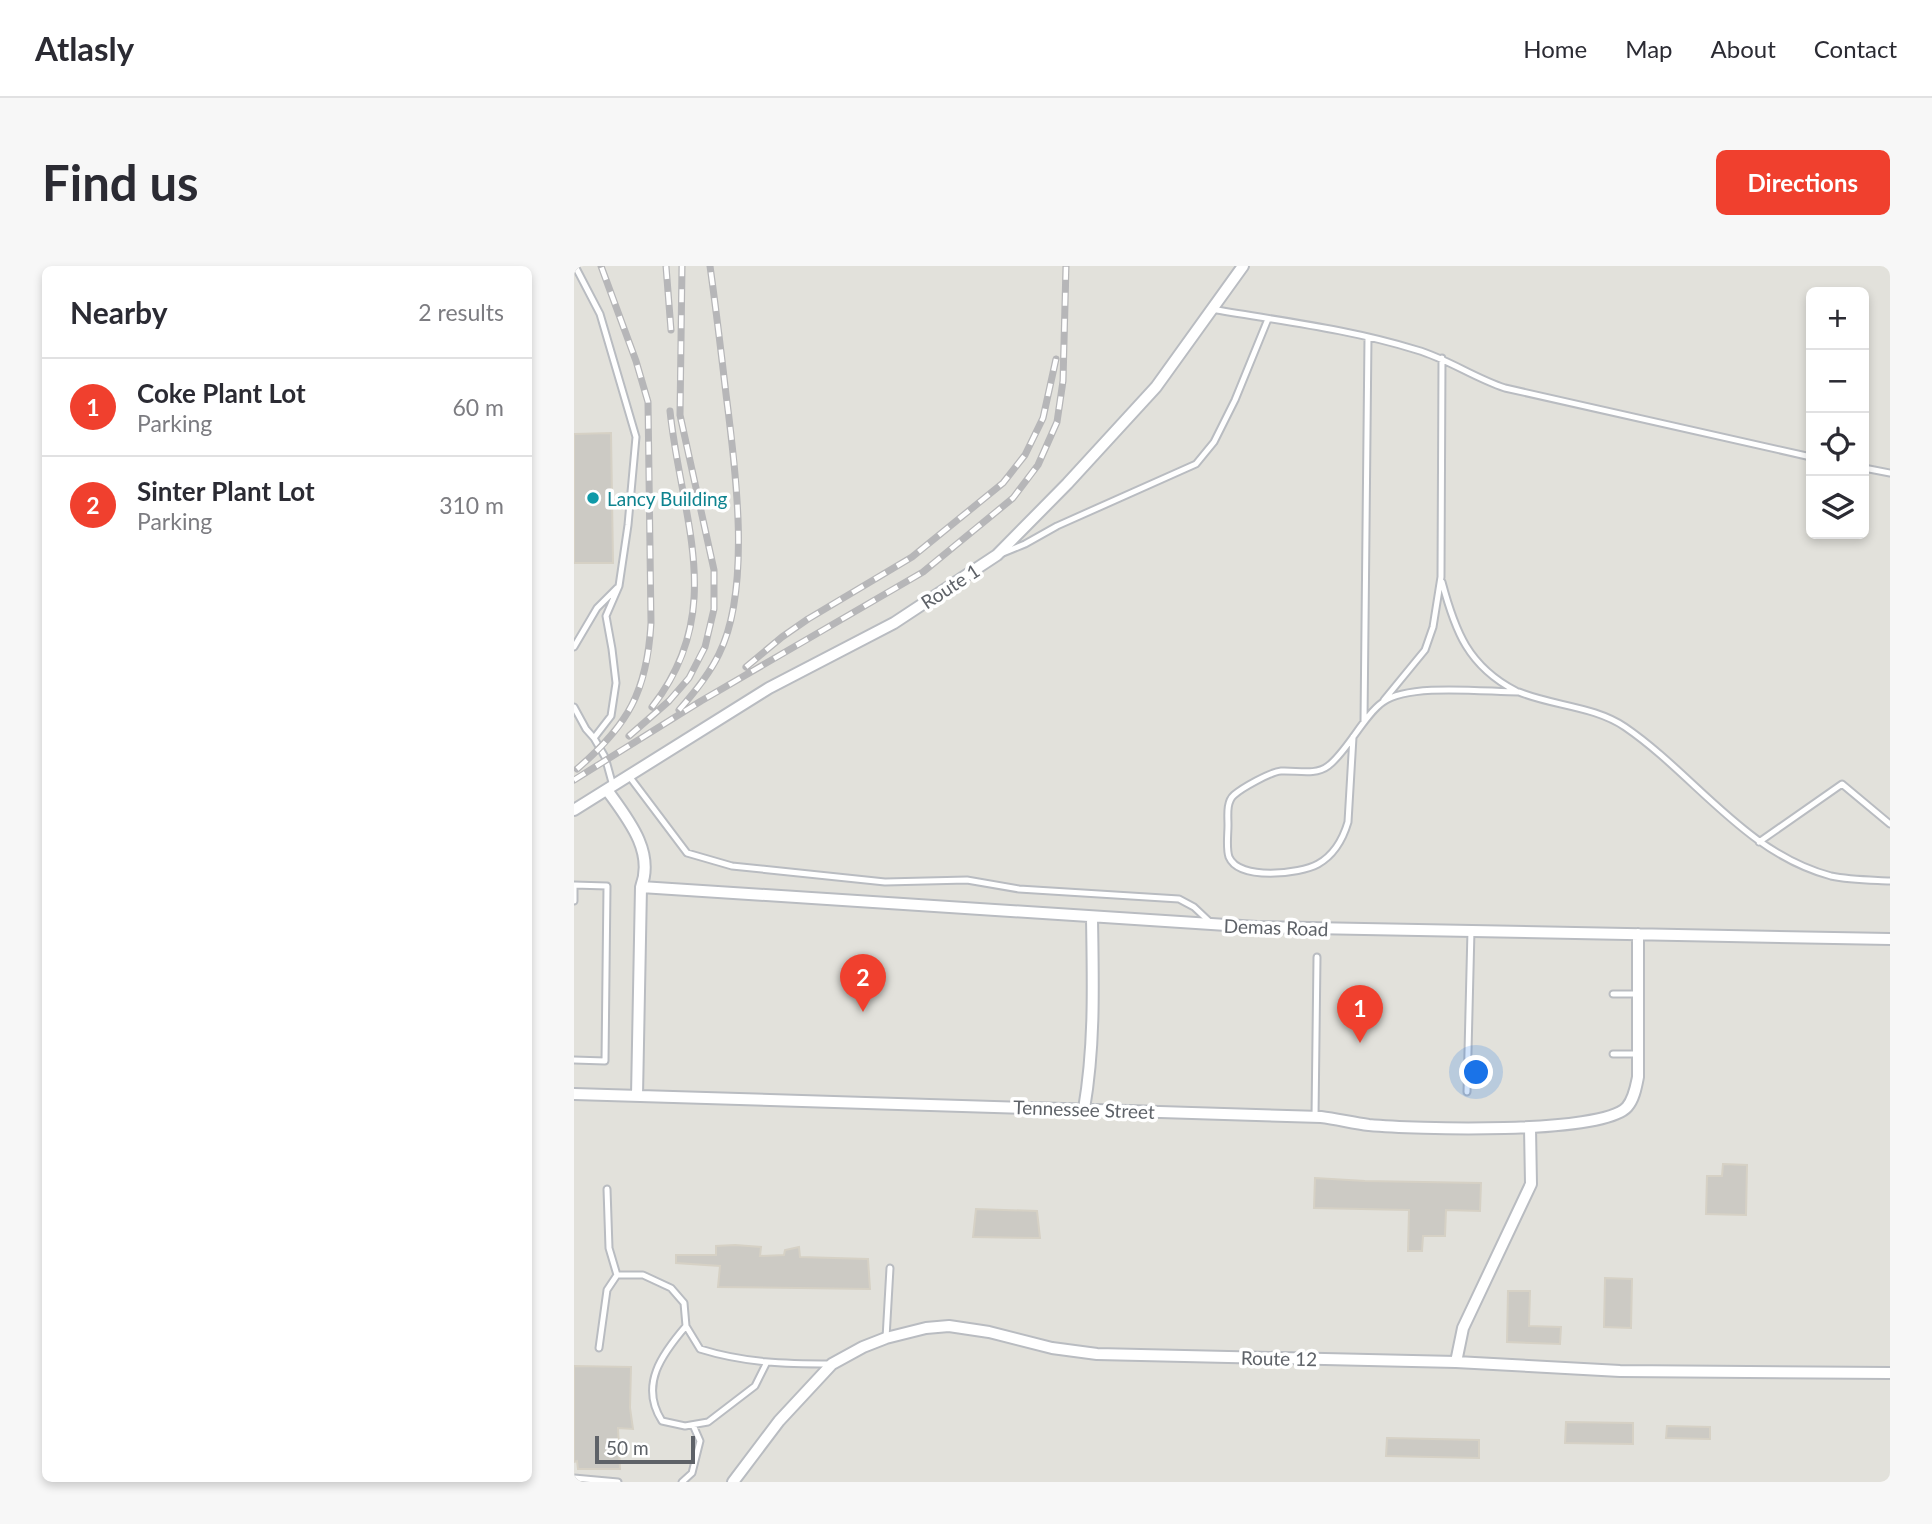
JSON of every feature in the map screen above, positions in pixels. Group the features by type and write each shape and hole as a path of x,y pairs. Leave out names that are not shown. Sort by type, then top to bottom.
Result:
{"street":[{"name":"Route 1","path":"574,810 769,688 894,623 997,555 1156,387 1243,266"},
{"path":"610,788 636,830 647,872 641,887 637,1096"},
{"path":"641,887 1213,925"},
{"path":"1084,1108 1093,1018 1092,918"},
{"name":"Demas Road","path":"1213,925 1890,939"},
{"path":"1638,934 1638,1054"},
{"name":"Tennessee Street","path":"574,1094 1084,1108 1315,1117 1371,1125 1530,1128 1606,1118 1627,1108 1634,1095 1638,1077 1638,1054"},
{"path":"1456,1362 1463,1328 1531,1185 1530,1128"},
{"name":"Route 12","path":"733,1482 779,1421 832,1364 886,1338 926,1328 949,1326 989,1332 1052,1348 1097,1354 1456,1362 1620,1371 1890,1373"}],"lane":[{"path":"575,266 600,314 636,437 628,526 619,586 606,616 616,683 611,716 594,738"},
{"path":"1211,309 1368,337 1442,358 1475,377 1506,388 1806,456"},
{"path":"997,555 1196,464 1214,442 1235,400 1268,319"},
{"path":"1364,724 1368,337"},
{"path":"1353,737 1348,822 1345,834 1332,853 1317,864 1295,871 1266,874 1234,863 1228,853 1228,808 1234,795 1279,771 1322,769 1329,766 1353,737 1364,724 1425,650 1433,626 1441,577 1442,358"},
{"path":"1869,469 1890,474"},
{"path":"1441,577 1453,621 1474,659 1489,676 1518,692 1598,714 1624,726 1759,842 1788,859 1835,876 1890,881"},
{"path":"574,648 597,608 619,586"},
{"path":"1382,702 1414,691 1518,692"},
{"path":"574,706 605,757 610,788"},
{"name":"Demas Road","path":"629,776 687,853 733,866 885,881 967,880 1019,889 1179,899 1195,907 1213,925"},
{"path":"1759,842 1842,784 1890,824"},
{"path":"574,901 574,886 607,886 605,1060 574,1060"},
{"path":"1467,1092 1471,930"},
{"path":"1315,1117 1317,957"},
{"path":"1613,994 1638,994"},
{"path":"1613,1054 1638,1054"},
{"path":"607,1189 609,1248 617,1275"},
{"path":"886,1338 890,1268"},
{"path":"617,1275 643,1275 671,1288 684,1303 686,1326 700,1349 731,1359 832,1364"},
{"path":"599,1348 607,1290 617,1275"},
{"path":"686,1326 662,1354 654,1379 654,1408 662,1421 685,1426 708,1422 755,1385 767,1362"},
{"path":"682,1482 692,1473 700,1441 693,1425"},
{"path":"574,1478 618,1482"}],"shaded area":[{"path":"574,266 1890,266 1890,1482 574,1482"}],"building":[{"name":"Lancy Building","path":"611,433 613,563 574,563 574,434"},
{"path":"1723,1164 1747,1165 1746,1215 1706,1214 1707,1176 1722,1176"},
{"path":"1315,1178 1481,1183 1480,1211 1446,1210 1445,1236 1423,1236 1422,1251 1408,1251 1409,1210 1314,1208"},
{"path":"976,1209 1037,1211 1040,1238 973,1237"},
{"path":"716,1246 761,1247 760,1256 784,1255 785,1250 799,1247 800,1257 868,1259 870,1289 718,1287 720,1266 676,1263 676,1255 716,1255"},
{"path":"1605,1278 1632,1279 1631,1328 1604,1327"},
{"path":"1508,1291 1530,1291 1529,1326 1561,1327 1560,1344 1507,1342"},
{"path":"574,1366 631,1367 630,1408 633,1429 618,1428 620,1469 578,1469 577,1461 574,1462"},
{"path":"1566,1422 1633,1423 1633,1444 1565,1443"},
{"path":"1667,1426 1710,1427 1710,1439 1666,1438"},
{"path":"1387,1438 1479,1440 1479,1458 1386,1456"}],"railway":[{"path":"577,769 610,737 632,705 645,669 651,623 648,402 601,266"},
{"path":"666,266 671,330"},
{"path":"629,736 669,701 689,678 705,647 714,609 714,570 680,415 682,266"},
{"path":"679,710 696,690 719,654 729,627 738,561 733,455 710,266"},
{"path":"574,780 701,701 923,572 1013,498 1038,465 1057,422 1063,381 1066,266"},
{"path":"746,667 808,619 912,557 1003,483 1025,455 1043,418 1056,359"},
{"path":"652,707 675,671 688,635 694,599 694,563 670,411"}],"place":[{"name":"Lancy Building","path":"593,498"},
{"name":"Sinter Plant Lot","path":"863,1012"},
{"name":"Coke Plant Lot","path":"1360,1043"}]}
